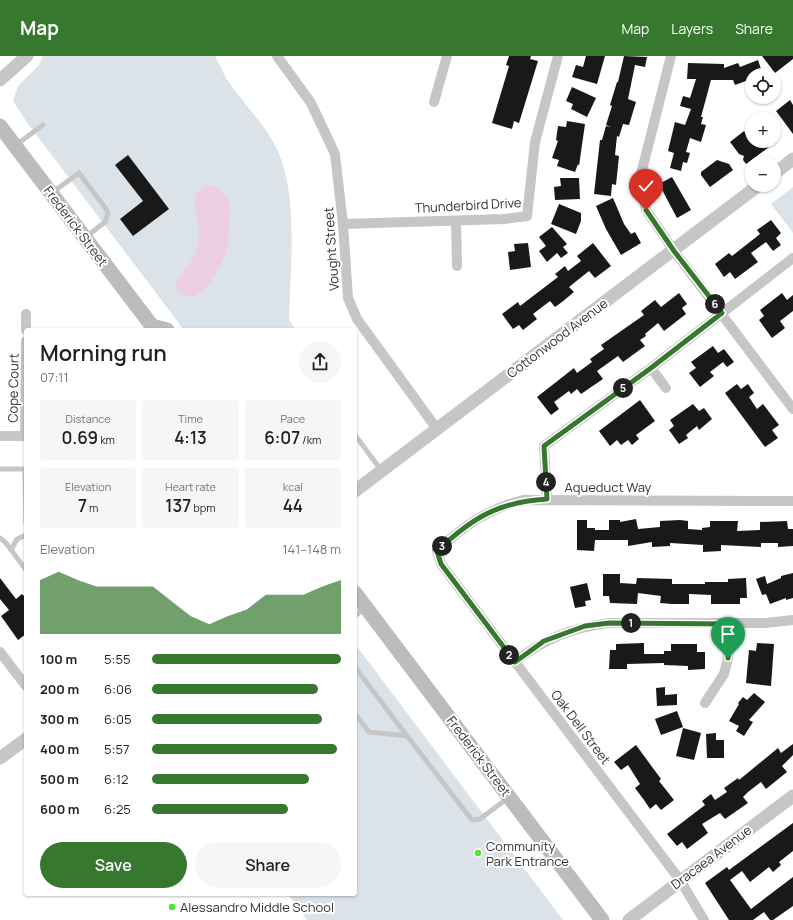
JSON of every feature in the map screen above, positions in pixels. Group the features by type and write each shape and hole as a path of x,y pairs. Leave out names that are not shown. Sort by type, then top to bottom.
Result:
{"main road":[{"name":"Frederick Street","path":"0,126 153,328"},
{"name":"Frederick Street","path":"357,600 360,611 510,797 602,920"}],"street":[{"path":"0,80 27,56"},
{"name":"Vought Street","path":"277,56 311,103 335,154 343,224 348,298 357,319 437,429"},
{"path":"434,102 447,56"},
{"name":"Thunderbird Drive","path":"343,224 504,219 528,216 535,142 558,56"},
{"path":"671,56 641,174 646,210 674,251 793,409"},
{"path":"781,168 793,159"},
{"name":"Cottonwood Avenue","path":"357,490 750,192"},
{"path":"456,221 457,266"},
{"path":"547,499 544,446 651,368 793,258"},
{"path":"26,314 26,328"},
{"path":"651,368 666,388"},
{"path":"0,436 24,436"},
{"name":"Aqueduct Way","path":"437,551 452,536 494,509 523,500 793,501"},
{"name":"Oak Dell Street","path":"437,551 441,564 680,880 704,920"},
{"path":"515,662 544,641 585,626 609,623 731,624 766,623 793,620"},
{"path":"705,703 724,674 728,658 731,624"},
{"path":"0,652 24,683"},
{"path":"0,758 24,740"},
{"name":"Dracaea Avenue","path":"629,920 793,796"}],"lane":[{"path":"15,146 43,125"},
{"path":"52,193 78,173 108,213 105,222 86,238"},
{"path":"357,440 382,471"},
{"path":"0,469 24,469"},
{"path":"11,550 17,539 24,537"},
{"path":"0,538 24,567"},
{"path":"357,670 472,820 480,820 510,797"},
{"path":"357,717 369,732 407,736"}],"shaded area":[{"path":"43,56 215,56 226,78 272,139 284,168 291,210 292,233 289,320 295,328 182,328 26,121 13,101 18,86 38,66"},
{"path":"213,185 224,192 227,196 230,211 228,245 223,260 207,286 193,296 186,296 178,291 176,282 191,262 197,249 199,233 195,197 196,193 204,186"},
{"path":"793,187 793,233 771,204"},
{"path":"357,647 563,920 307,920 289,896 357,896"}],"building":[{"path":"509,56 531,56 530,59 538,61 519,123 514,121 512,129 492,123 509,66 506,65"},
{"path":"586,56 605,56 597,84 572,77 576,65 583,67"},
{"path":"624,56 647,57 645,67 635,65 628,99 636,102 629,125 623,124 619,137 617,136 615,155 619,156 616,185 612,184 611,196 594,194 600,140 602,140 606,126 611,127 606,125"},
{"path":"762,56 793,56 793,59 781,68 771,68"},
{"path":"758,60 761,68 745,68 745,81 735,85 733,80 711,80 701,117 703,117 701,124 706,125 701,142 690,138 686,152 690,153 687,163 683,162 681,171 670,168 674,153 668,151 675,122 685,125 691,109 680,106 683,96 690,98 696,79 687,79 688,63 724,64 724,68 738,63 740,67"},
{"path":"572,87 596,98 587,117 571,109 573,104 566,101"},
{"path":"790,100 793,105 793,134 781,118 781,112 776,111"},
{"path":"567,121 585,124 579,166 578,164 575,172 557,166 559,160 552,158 558,141 556,140 558,126 566,127"},
{"path":"744,131 745,148 768,148 757,156 745,156 745,163 743,160 744,156 739,154 730,142"},
{"path":"128,155 169,209 133,236 120,219 143,201 115,165"},
{"path":"717,160 729,164 733,170 710,187 701,175 701,172"},
{"path":"672,177 691,210 677,218 659,184"},
{"path":"560,178 579,178 580,199 555,200 554,187 561,186"},
{"path":"613,198 624,224 631,234 635,232 641,243 621,255 606,229 596,206"},
{"path":"559,204 581,213 581,221 576,234 551,224"},
{"path":"771,220 781,233 776,238 781,245 773,251 766,242 751,253 758,262 735,279 730,272 724,277 715,264 729,253 732,256 760,234 757,230"},
{"path":"552,227 567,244 563,247 568,253 561,258 557,253 547,262 539,251 546,246 539,237"},
{"path":"528,243 531,267 510,270 508,252 515,251 514,244"},
{"path":"593,243 611,266 595,278 589,271 569,287 574,292 562,302 555,307 550,301 533,314 537,319 523,330 519,325 513,329 502,314 518,302 520,306 558,277 555,274 565,266 568,271 581,261 577,256"},
{"path":"679,293 687,304 682,308 686,314 664,331 658,323 645,334 646,336 640,340 645,346 623,362 618,356 597,371 603,379 581,394 577,389 571,394 569,391 554,402 559,409 551,415 537,397 574,368 577,373 592,362 590,359 604,349 601,345 644,315 641,311 655,300 661,307"},
{"path":"782,293 787,300 793,295 793,311 780,321 785,328 772,338 759,320 764,316 760,310"},
{"path":"713,346 718,353 724,349 734,362 727,367 723,362 710,372 714,376 700,387 689,373 696,368 691,362"},
{"path":"737,384 741,389 748,384 754,393 749,397 757,409 763,404 779,425 772,430 778,438 765,447 725,393"},
{"path":"640,400 655,421 636,435 639,439 632,445 628,440 621,445 617,440 610,446 599,431"},
{"path":"693,404 699,411 704,408 712,419 699,430 697,426 686,435 688,438 679,444 669,430 674,426 670,420"},
{"path":"636,519 638,529 660,527 660,521 688,521 688,529 702,530 702,528 710,527 710,521 738,521 737,531 760,530 760,522 787,521 788,529 793,529 793,546 778,547 778,543 761,543 761,547 721,545 721,551 703,552 703,545 670,543 670,546 652,547 652,542 628,546 628,540 595,540 594,551 577,550 577,520 587,520 587,528 595,528 595,530 609,530 609,520 620,520 620,522"},
{"path":"793,573 793,598 786,600 786,598 770,604 766,594 762,595 756,579 765,576 767,584 781,578 781,576"},
{"path":"603,574 620,574 620,583 636,584 637,578 672,579 672,584 705,584 705,582 728,582 728,579 746,578 747,598 740,598 740,604 711,604 711,595 689,594 689,604 672,604 660,603 661,596 638,593 637,604 610,603 609,596 603,596"},
{"path":"0,578 16,599 22,594 24,596 24,636 18,640 1,616 9,610 0,599"},
{"path":"587,583 591,600 585,601 586,606 575,608 570,587"},
{"path":"644,643 644,654 664,654 664,651 671,651 671,644 697,644 697,652 705,652 705,669 688,670 688,666 664,665 664,663 627,664 627,669 609,669 610,650 616,650 616,644"},
{"path":"757,643 774,644 771,686 746,683 749,650 756,651"},
{"path":"665,687 665,695 677,694 677,705 657,706 656,688"},
{"path":"754,693 765,702 749,720 753,722 744,736 736,731 739,726 729,721 739,704 738,703 743,697 747,700"},
{"path":"677,711 683,727 661,735 655,719"},
{"path":"683,728 701,733 694,760 676,756"},
{"path":"716,733 716,740 724,740 724,758 707,758 706,734"},
{"path":"793,744 793,755 782,766 787,772 766,789 761,782 743,797 748,803 725,819 720,813 702,824 708,833 687,849 682,842 677,846 667,834 705,805 702,801 711,794 715,800 727,792 724,788 738,778 739,780 778,748 781,753"},
{"path":"636,745 661,779 659,781 674,800 661,810 656,804 650,809 635,788 640,784 628,765 621,770 614,762"},
{"path":"793,823 793,851 779,862 781,865 773,872 769,867 750,882 742,871 730,880 751,909 793,877 793,906 773,920 770,920 764,912 753,920 729,920 705,883 727,867 729,870"}],"place":[{"name":"Community Park Entrance","path":"478,853"},
{"name":"Alessandro Middle School","path":"172,907"}],"route":[{"path":"646,210 674,251 722,313 651,368 544,446 547,499 523,500 494,509 452,536 437,551 441,564 515,662 529,650 544,641 585,626 609,623 731,624 728,658"}]}
